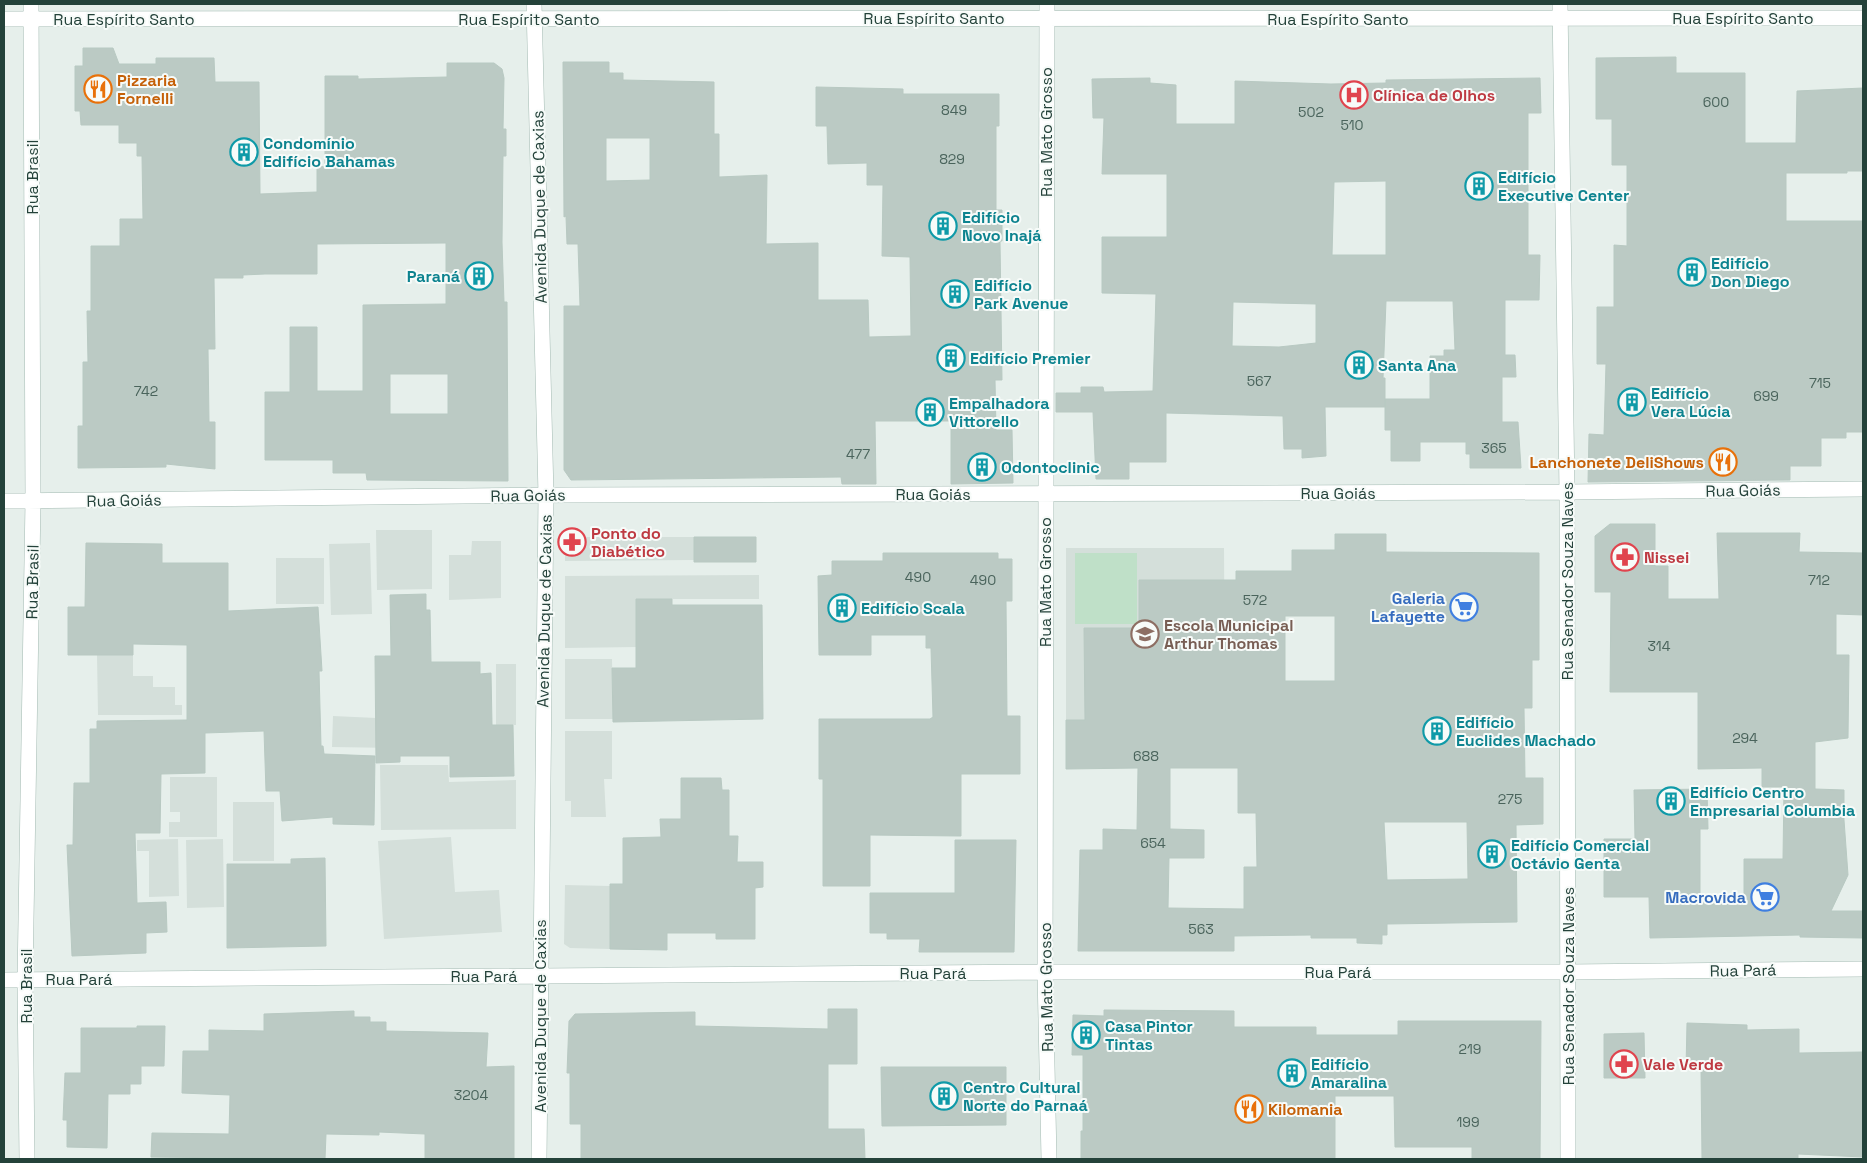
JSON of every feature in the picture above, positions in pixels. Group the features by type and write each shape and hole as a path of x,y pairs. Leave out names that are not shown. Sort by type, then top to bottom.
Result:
{"street":[{"name":"Rua Brasil","path":"27,1159 25,980 33,501 31,4"},
{"name":"Rua Espírito Santo","path":"4,19 534,11 1560,11 1863,18"},
{"name":"Avenida Duque de Caxias","path":"534,11 546,495 539,1159"},
{"name":"Rua Mato Grosso","path":"1047,11 1045,972 1049,1159"},
{"name":"Rua Senador Souza Naves","path":"1560,11 1567,492 1568,1159"},
{"name":"Rua Goiás","path":"4,501 546,495 1567,492 1863,489"},
{"name":"Rua Pará","path":"4,980 1045,972 1569,972 1863,969"}],"shaded area":[{"path":"376,530 432,530 432,589 377,590"},
{"path":"574,537 694,537 694,560 565,561 565,545"},
{"path":"472,541 501,541 501,598 449,600 449,555 471,555"},
{"path":"370,543 372,614 331,615 329,544"},
{"name":"Escola Municipal Arthur Thomas","path":"1066,548 1224,548 1225,720 1066,720"},
{"path":"276,558 324,558 324,604 276,604"},
{"path":"759,575 759,599 637,599 637,647 565,648 565,576"},
{"path":"97,655 133,655 133,676 153,676 153,687 175,687 175,705 182,705 182,715 98,715"},
{"path":"565,659 612,659 613,719 565,719"},
{"path":"496,664 516,664 516,725 496,725"},
{"path":"333,716 398,719 395,748 332,747"},
{"path":"565,731 612,731 612,779 604,779 606,817 571,817 571,801 565,801"},
{"path":"380,765 448,765 449,782 516,780 516,829 381,830"},
{"path":"170,777 217,777 217,837 169,837 169,822 180,822 180,812 170,812"},
{"path":"233,802 274,802 274,861 233,861"},
{"path":"451,837 455,892 499,890 502,932 384,939 378,841"},
{"path":"178,839 179,896 149,897 149,851 137,851 137,840"},
{"path":"223,839 224,907 187,908 186,840"},
{"path":"565,885 610,886 610,949 570,948 564,944"}],"green space":[{"path":"1075,553 1137,553 1137,624 1075,624"}],"building":[{"path":"83,48 113,48 119,64 156,64 156,58 214,58 215,82 259,82 260,194 317,192 317,166 325,167 325,76 358,76 358,79 447,77 447,63 494,63 502,69 504,78 503,129 506,129 506,156 503,156 502,242 504,302 507,302 508,481 367,480 366,473 333,473 333,460 265,460 265,392 290,392 290,327 317,327 317,391 363,391 363,305 446,304 446,243 317,244 317,274 265,274 243,275 243,278 214,278 215,349 208,349 209,422 215,422 215,469 166,464 166,467 78,468 78,426 83,426 83,362 88,362 87,311 91,311 91,246 120,246 120,219 143,219 142,156 137,156 137,143 119,143 119,125 81,125 80,111 75,111 75,66 83,66","holes":["390,374 448,374 448,414 390,414"]},
{"path":"1676,57 1676,73 1745,73 1745,143 1796,143 1797,91 1863,88 1863,171 1847,171 1847,173 1786,173 1786,221 1863,221 1863,432 1846,432 1846,438 1821,438 1821,466 1790,466 1790,480 1588,482 1589,434 1604,435 1606,364 1597,364 1597,307 1614,307 1614,245 1627,246 1627,165 1612,165 1612,119 1596,119 1596,58"},
{"path":"563,62 609,62 609,73 623,73 623,80 714,82 714,134 719,134 719,177 767,175 766,244 818,243 818,300 868,300 869,337 911,336 910,257 882,256 883,185 867,185 867,163 828,164 827,126 816,126 816,87 903,89 903,94 999,94 999,126 996,126 996,210 1002,210 1002,241 1000,241 1002,380 995,380 996,430 1012,430 1013,483 951,484 951,421 875,421 876,484 842,484 841,477 571,480 564,470 564,306 580,306 578,244 567,244 566,216 564,217","holes":["606,138 650,138 650,180 606,181"]},
{"path":"1150,78 1150,83 1176,85 1176,124 1235,124 1235,81 1331,84 1386,83 1386,80 1540,78 1541,113 1528,113 1528,255 1540,255 1539,300 1505,300 1505,355 1515,355 1516,377 1502,377 1502,422 1518,422 1521,468 1470,468 1470,454 1466,454 1466,442 1420,442 1420,461 1391,461 1391,430 1385,430 1385,407 1325,407 1326,456 1302,458 1302,449 1284,449 1283,416 1166,413 1166,462 1129,462 1129,479 1096,479 1093,412 1056,412 1056,393 1081,393 1081,387 1103,387 1104,392 1153,391 1156,294 1102,293 1102,237 1167,237 1167,174 1102,174 1104,118 1093,118 1092,79","holes":["1386,181 1386,255 1332,255 1334,182","1386,301 1453,301 1455,350 1444,350 1444,356 1430,356 1430,399 1385,399 1385,378 1383,378","1233,302 1316,304 1316,343 1279,347 1232,346"]},
{"path":"1610,524 1655,524 1655,566 1668,566 1668,599 1719,599 1717,533 1800,533 1799,552 1863,553 1863,615 1836,614 1836,655 1849,655 1848,738 1815,742 1815,789 1844,790 1848,875 1831,911 1863,911 1863,938 1800,937 1800,935 1650,938 1649,897 1604,897 1604,839 1635,839 1634,790 1707,789 1708,829 1700,829 1700,898 1744,897 1744,859 1783,859 1784,787 1762,787 1762,768 1698,769 1698,692 1610,692 1611,592 1595,592 1595,536"},
{"path":"1335,534 1386,534 1386,552 1539,553 1539,660 1532,660 1532,708 1524,708 1525,778 1543,778 1543,824 1516,825 1517,922 1387,924 1387,935 1382,935 1382,944 1357,943 1357,938 1311,938 1311,935 1234,936 1234,951 1078,951 1080,850 1103,850 1103,829 1137,830 1138,768 1066,769 1066,720 1085,720 1084,628 1139,628 1139,580 1236,580 1236,571 1292,571 1292,550 1335,550","holes":["1285,616 1335,616 1335,681 1285,681","1170,768 1238,768 1238,813 1256,813 1257,867 1244,867 1244,909 1168,908 1169,858 1204,858 1204,830 1170,829","1384,822 1467,822 1468,879 1387,880"]},
{"path":"694,537 756,537 756,562 694,562"},
{"path":"86,543 162,544 162,563 228,563 228,611 318,607 322,671 319,671 321,746 323,746 324,754 375,756 374,825 333,824 333,817 282,821 280,791 266,791 264,731 205,733 205,773 161,774 160,833 135,833 137,903 166,902 167,932 146,933 146,953 72,956 67,845 73,845 74,783 90,783 90,729 97,729 97,721 187,720 187,645 133,644 133,655 68,655 68,607 85,607"},
{"path":"883,553 998,553 998,559 1012,559 1012,601 1006,601 1007,716 1020,716 1020,774 961,774 961,836 870,835 870,886 823,886 823,779 819,779 819,719 930,719 933,717 931,648 926,648 926,635 871,635 871,655 819,655 818,576 832,575 832,561 883,561"},
{"path":"426,594 426,610 430,610 431,662 480,662 480,674 491,673 492,725 513,725 514,776 450,777 450,756 400,756 400,762 376,763 375,656 391,656 390,595"},
{"path":"636,599 672,599 672,605 762,605 763,719 613,722 612,668 636,668"},
{"path":"681,778 721,778 722,790 729,790 729,836 738,836 737,862 763,862 763,887 755,888 755,939 716,939 716,933 667,933 667,950 610,949 610,884 623,884 623,838 661,837 660,819 681,819"},
{"path":"955,840 1016,840 1014,952 919,952 920,939 887,939 887,933 870,933 870,893 955,893"},
{"path":"325,858 326,946 227,948 227,864 291,864 291,859"},
{"path":"828,1009 857,1009 857,1064 828,1064 828,1129 864,1129 865,1159 581,1159 581,1124 570,1124 570,1073 567,1073 569,1021 575,1014 695,1012 695,1026 828,1029"},
{"path":"1104,1010 1234,1011 1234,1027 1316,1027 1316,1035 1398,1035 1398,1021 1541,1021 1540,1159 1472,1159 1472,1147 1395,1147 1394,1096 1335,1096 1335,1159 1081,1159 1083,1055 1072,1055 1073,1015 1104,1016"},
{"path":"354,1011 354,1017 370,1017 370,1022 386,1022 386,1031 488,1033 486,1067 514,1066 514,1159 425,1159 425,1134 379,1132 379,1135 326,1134 325,1159 151,1157 152,1133 229,1134 230,1095 182,1093 183,1051 209,1051 209,1030 264,1031 264,1014"},
{"path":"1687,1023 1747,1025 1747,1030 1799,1029 1799,1053 1863,1052 1863,1157 1798,1154 1798,1159 1702,1159 1701,1068 1686,1069"},
{"path":"137,1026 165,1026 164,1066 141,1066 141,1084 130,1084 130,1094 108,1094 107,1148 67,1147 67,1120 63,1120 65,1073 81,1073 81,1028 137,1028"},
{"name":"Vale Verde","path":"1644,1033 1645,1078 1604,1078 1604,1034"},
{"name":"Centro Cultural Norte do Parnaá","path":"881,1067 1006,1067 1006,1125 882,1126"}],"place":[{"name":"Pizzaria Fornelli","path":"98,89"},
{"name":"Clínica de Olhos","path":"1354,95"},
{"name":"Condomínio Edifício Bahamas","path":"244,152"},
{"name":"Edifício Executive Center","path":"1479,186"},
{"name":"Edifício Novo Inajá","path":"943,226"},
{"name":"Edifício Don Diego","path":"1692,272"},
{"name":"Paraná","path":"479,276"},
{"name":"Edifício Park Avenue","path":"955,294"},
{"name":"Edifício Premier","path":"951,358"},
{"name":"Santa Ana","path":"1359,365"},
{"name":"Edifício Vera Lúcia","path":"1632,402"},
{"name":"Empalhadora Vittorello","path":"930,412"},
{"name":"Lanchonete DeliShows","path":"1723,462"},
{"name":"Odontoclinic","path":"982,467"},
{"name":"Ponto do Diabético","path":"572,542"},
{"name":"Nissei","path":"1625,557"},
{"name":"Galeria Lafayette","path":"1464,607"},
{"name":"Edifício Scala","path":"842,608"},
{"name":"Escola Municipal Arthur Thomas","path":"1145,634"},
{"name":"Edifício Euclides Machado","path":"1437,731"},
{"name":"Edifício Centro Empresarial Columbia","path":"1671,801"},
{"name":"Edifício Comercial Octávio Genta","path":"1492,854"},
{"name":"Macrovida","path":"1765,897"},
{"name":"Casa Pintor Tintas","path":"1086,1035"},
{"name":"Vale Verde","path":"1624,1064"},
{"name":"Edifício Amaralina","path":"1292,1073"},
{"name":"Centro Cultural Norte do Parnaá","path":"944,1096"},
{"name":"Kilomania","path":"1249,1109"}]}
